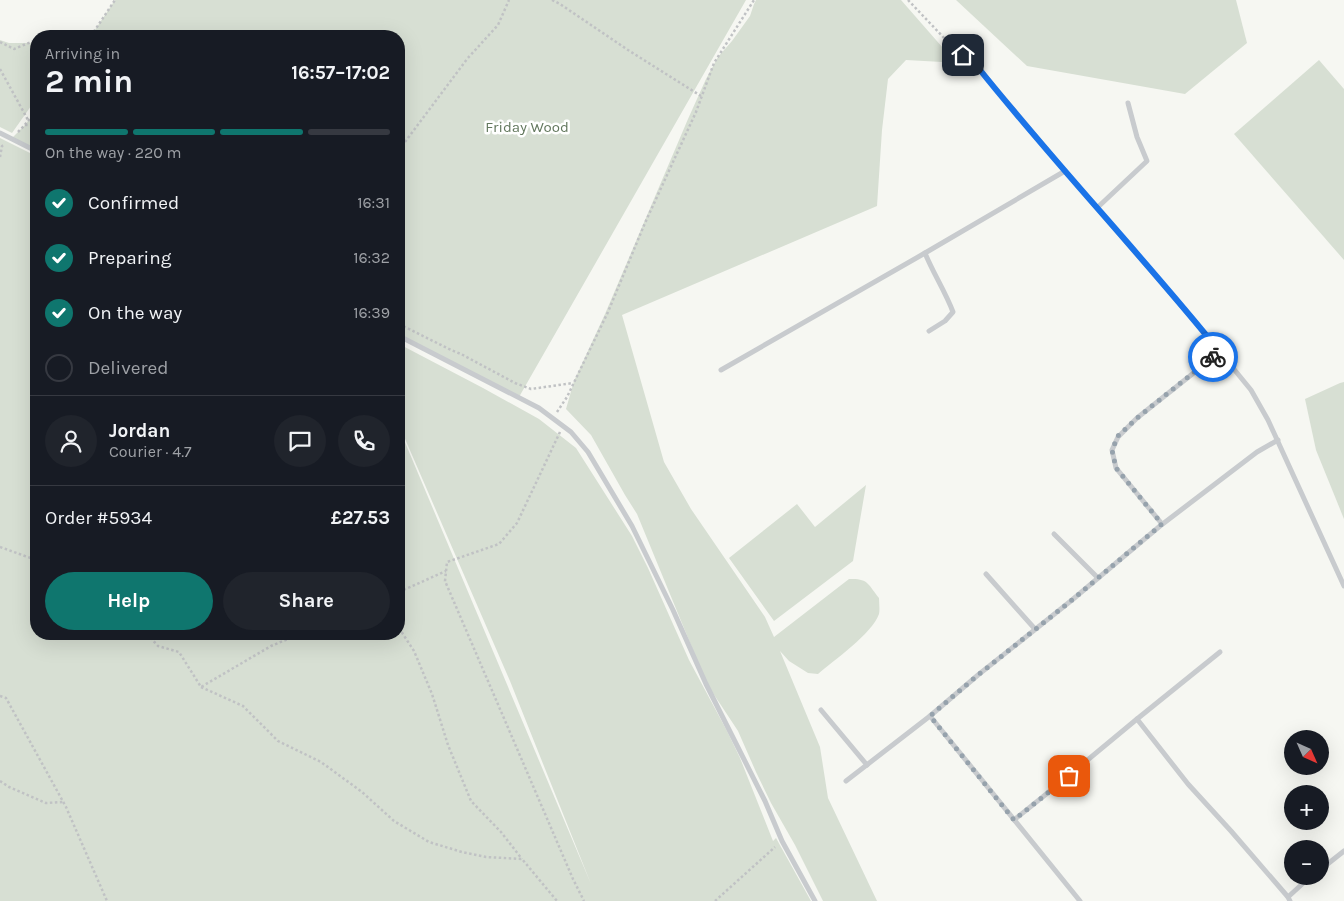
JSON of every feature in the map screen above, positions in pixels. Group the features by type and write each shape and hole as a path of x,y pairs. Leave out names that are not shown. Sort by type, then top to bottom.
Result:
{"lane":[{"path":"950,45 976,65 1251,390 1278,440 1344,586"},
{"path":"1098,208 1147,161 1137,137 1128,103"},
{"path":"0,132 30,148"},
{"path":"721,370 1065,172"},
{"path":"925,253 953,312 928,332"},
{"path":"405,339 539,408 571,432 588,452 632,526 669,601 706,684 765,801 782,841 815,901"},
{"path":"1162,524 1116,468 1112,450 1118,436 1137,418 1220,352"},
{"path":"846,781 930,716 1162,524 1258,452 1278,440"},
{"path":"1054,534 1098,578"},
{"path":"986,574 1035,629"},
{"path":"1014,820 1056,788 1220,652"},
{"path":"821,710 867,765"},
{"path":"930,716 1080,901"},
{"path":"1137,719 1188,784 1232,831 1289,899 1302,885"},
{"path":"1329,863 1344,851"}],"path":[{"path":"95,30 115,0"},
{"path":"405,142 467,58 498,24 509,0"},
{"path":"552,0 701,96"},
{"path":"553,418 567,397 608,312 645,223 696,112 714,63 754,0"},
{"path":"908,0 950,45"},
{"path":"0,42 14,49 30,42"},
{"path":"0,69 28,121"},
{"path":"0,157 2,146 30,118"},
{"path":"25,125 30,125"},
{"path":"405,327 461,354 508,380 531,389 573,383"},
{"path":"504,389 508,380"},
{"path":"560,433 517,523 499,544 447,562 445,581 572,879 584,901"},
{"path":"0,547 30,558"},
{"path":"405,589 446,571"},
{"path":"405,637 414,651 432,694 448,745 471,801 501,832 557,901"},
{"path":"152,640 158,646 180,652 202,687 243,706 278,741 321,762 362,792 394,821 430,842 462,852 486,857 522,859"},
{"path":"202,687 271,646 286,640"},
{"path":"0,696 6,698 64,802 107,901"},
{"path":"0,781 46,804 64,802"},
{"path":"715,901 782,841"}],"green space":[{"name":"Friday Wood","path":"115,0 746,0 519,397 405,339 405,30 95,30"},
{"path":"756,0 901,0 943,48 960,63 906,60 888,79 882,130 877,206 622,315 664,462 691,509 765,617 774,637 849,579 864,581 879,598 879,614 869,630 818,674 808,673 789,661 780,651 820,747 828,798 877,901 823,901 795,845 771,803 738,731 707,684 637,514 591,435 566,409 574,381 605,314 706,79 718,57 750,16"},
{"path":"956,0 1236,0 1247,43 1185,94 1027,66"},
{"path":"0,40 9,43 30,43 30,108 12,133 0,127"},
{"path":"1319,60 1344,89 1344,260 1234,134"},
{"path":"30,118 30,148 12,138"},
{"path":"0,138 30,153 30,640 405,640 405,442 591,884 510,681 405,439 405,347 539,419 576,448 632,536 689,660 740,758 773,841 776,838 811,901 0,901"},
{"path":"1344,382 1344,519 1316,450 1305,399"},
{"path":"866,485 853,561 774,621 729,558 797,504 815,527"}],"way so far":[{"path":"1069,776 1014,820 930,716 1162,524 1116,468 1112,450 1118,436 1137,418 1213,357"}],"route":[{"path":"963,55 976,65 1065,172 1192,318 1220,352 1213,357"}]}
